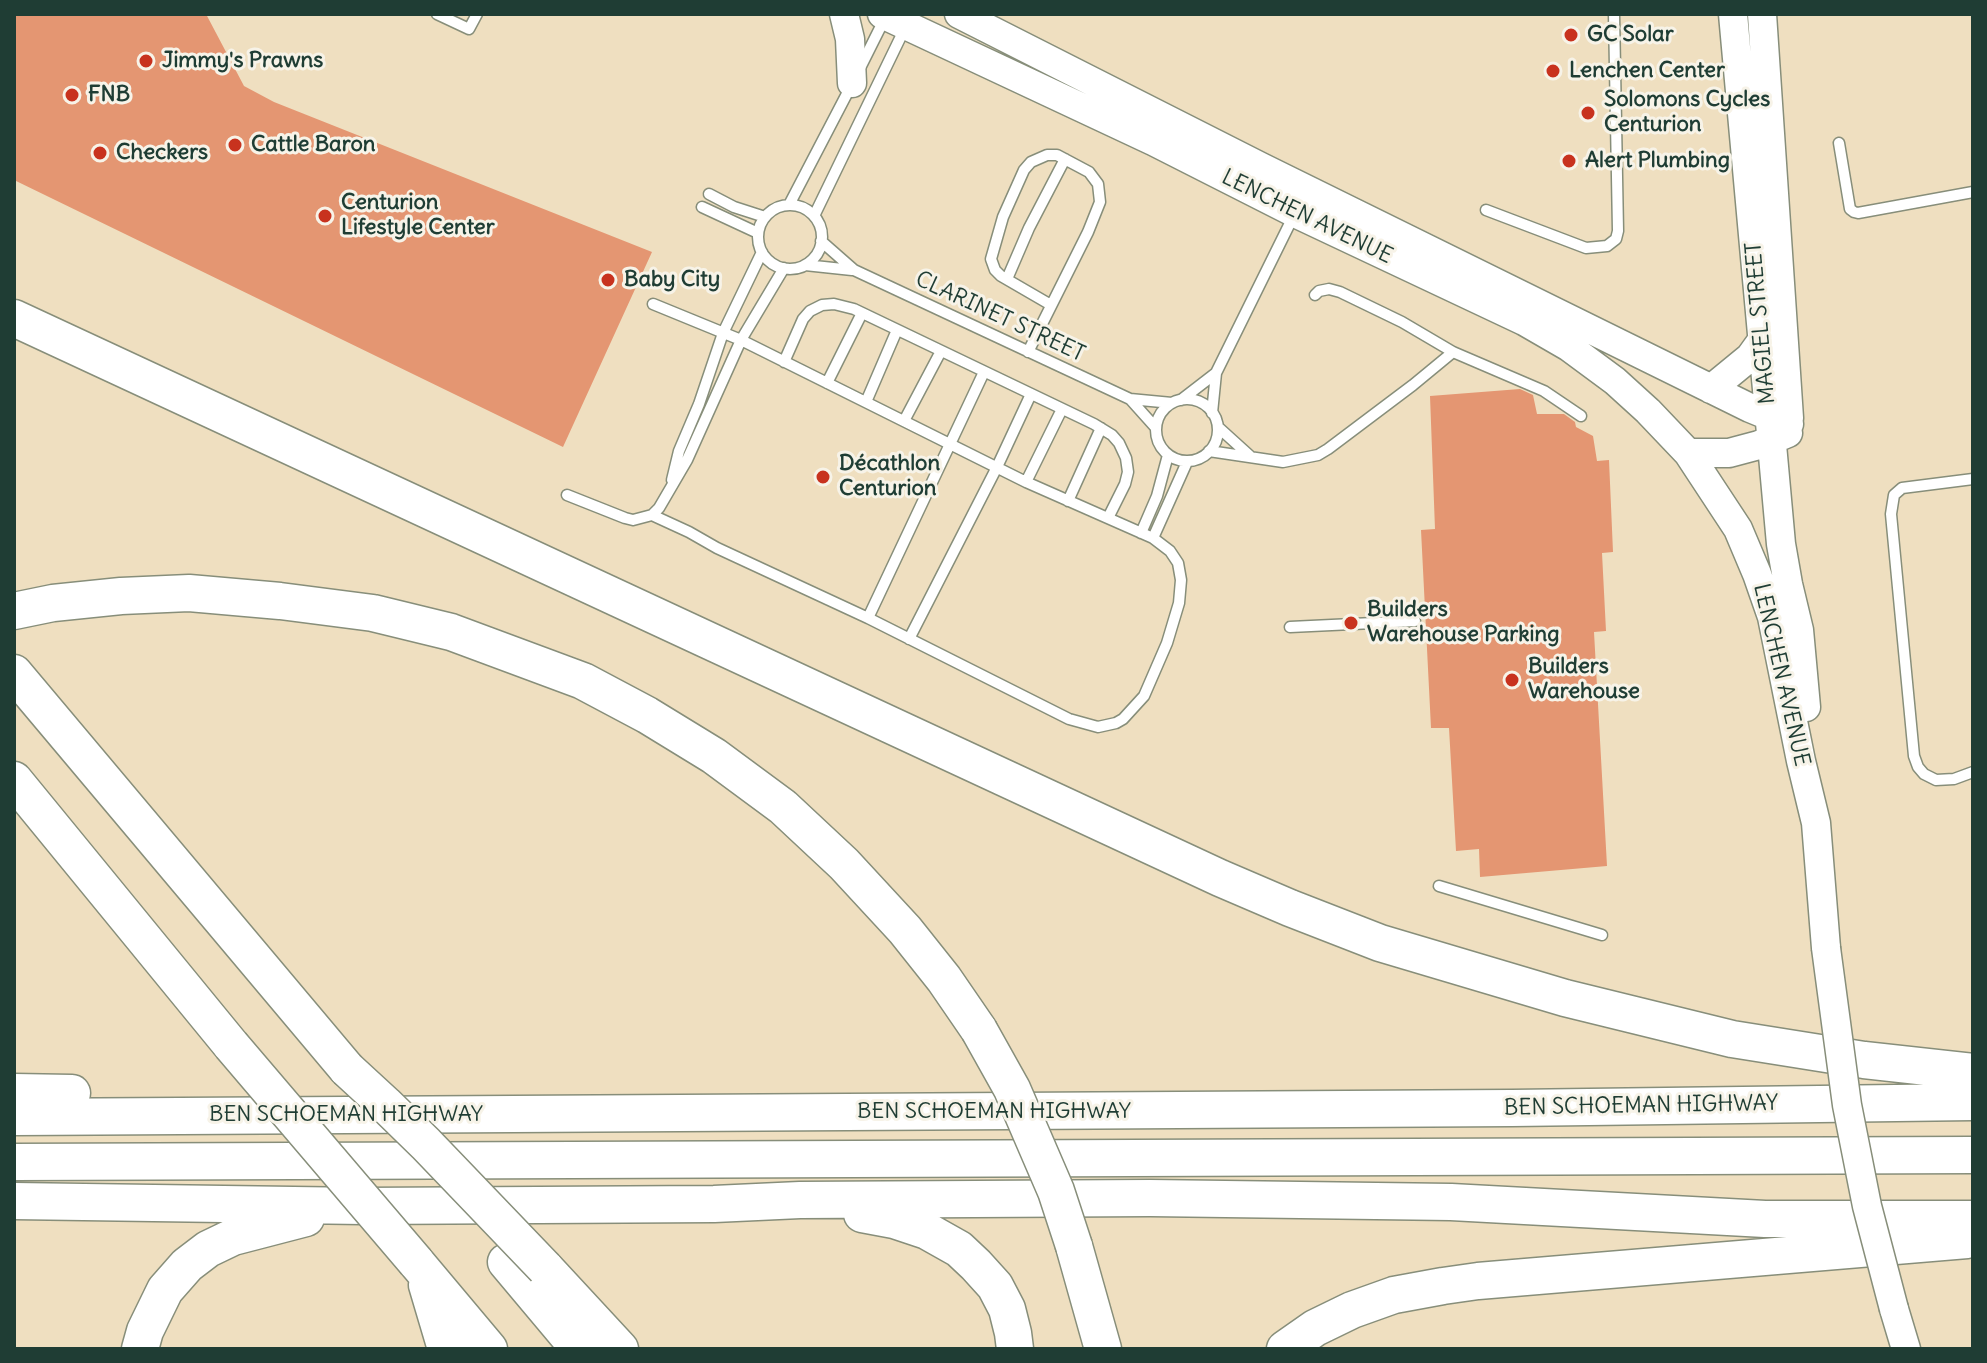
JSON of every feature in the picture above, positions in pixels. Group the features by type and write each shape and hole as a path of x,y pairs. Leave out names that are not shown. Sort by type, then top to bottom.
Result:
{"highway":[{"path":"14,318 1220,878 1380,943 1565,998 1732,1039 1864,1060 1973,1072"},
{"path":"14,611 53,603 121,596 189,593 373,613 451,632 583,681 714,756 783,807 844,864 905,930 979,1030 1012,1089 1056,1191 1103,1349"},
{"path":"14,673 579,1349"},
{"path":"14,780 231,1045 489,1349"},
{"path":"14,815 186,991"},
{"path":"347,1069 426,1144 620,1349"},
{"path":"14,1092 217,1099 440,1114"},
{"name":"BEN SCHOEMAN HIGHWAY","path":"14,1117 1512,1108 1973,1102"},
{"name":"BEN SCHOEMAN HIGHWAY","path":"14,1162 1973,1155"},
{"path":"14,1201 363,1206 1134,1198 1376,1200 1765,1219 1973,1219"},
{"path":"714,1204 856,1212 927,1231 959,1249 995,1286 1007,1309 1015,1349"},
{"path":"140,1349 145,1331 165,1290 187,1265 208,1249 233,1237 267,1227 363,1206"},
{"path":"1285,1349 1315,1328 1352,1310 1394,1295 1443,1286 1973,1239"},
{"path":"419,1266 446,1349"}],"main road":[{"path":"844,14 850,39 852,83"},
{"name":"LENCHEN AVENUE","path":"959,14 1711,389 1780,428"},
{"name":"MAGIEL STREET","path":"1733,14 1763,339 1780,428 1802,584 1799,630 1816,823"},
{"name":"MAGIEL STREET","path":"1762,14 1780,428"},
{"name":"LENCHEN AVENUE","path":"894,17 1524,321 1569,347 1615,381 1688,453 1738,529 1772,617 1790,713 1816,823 1826,948 1847,1105 1867,1206 1906,1349"},
{"path":"1711,389 1750,357 1763,339"},
{"path":"1688,453 1729,453 1780,428"}],"lane":[{"path":"437,14 469,29 477,14"},
{"path":"1486,210 1586,248 1607,246 1616,239 1614,14"},
{"path":"789,205 852,83 894,17"},
{"path":"814,216 894,17"},
{"path":"1839,143 1850,209 1854,212 1973,192"},
{"path":"1028,352 1088,232 1100,202 1095,178 1057,155 1047,155 1031,162 1024,170 1003,217 991,259 995,270 1051,305"},
{"path":"1007,279 1065,159"},
{"path":"709,194 734,207 765,217"},
{"path":"789,205 803,207 814,216 821,233 819,250 805,265 795,268 774,265 759,246 761,221 778,207 789,205"},
{"path":"702,207 758,233"},
{"path":"1251,457 1218,427 1212,413 1216,373 1295,213"},
{"name":"CLARINET STREET","path":"821,241 854,270 1130,399 1191,400 1201,403 1212,413"},
{"path":"670,490 679,451 723,333 762,252"},
{"name":"CLARINET STREET","path":"805,265 854,270"},
{"path":"567,495 625,518 638,520 652,515 659,508 687,460 741,340 784,268"},
{"path":"1315,295 1329,289 1340,292 1402,322 1453,352 1544,391 1581,416"},
{"path":"652,515 1069,719 1098,727 1123,719 1144,696 1167,643 1179,603 1181,580 1178,563 1170,551 1153,538 1026,482 741,340 653,304"},
{"path":"784,362 803,319 822,305 834,304 862,313 1031,394 1101,428 1119,443 1128,472 1108,518"},
{"path":"827,383 862,313"},
{"path":"866,402 897,330"},
{"path":"904,421 941,351"},
{"path":"1209,451 1283,462 1318,455 1453,352"},
{"path":"868,618 984,372"},
{"path":"1156,428 1164,409 1216,373"},
{"path":"909,639 1031,394"},
{"name":"CLARINET STREET","path":"1130,399 1156,428 1157,438 1168,455"},
{"path":"1026,482 1062,409"},
{"path":"1141,533 1157,496 1168,455 1187,462 1197,460 1209,451 1217,438 1218,427"},
{"path":"1068,501 1101,428"},
{"path":"1153,538 1187,462"},
{"path":"1973,479 1902,488 1894,495 1891,514 1914,756 1924,774 1936,780 1954,779 1973,772"},
{"path":"1290,627 1415,621"},
{"path":"1439,886 1602,935"}],"building":[{"name":"Centurion Lifestyle Center","path":"14,14 206,14 244,86 274,102 652,252 563,447 14,180"},
{"name":"Builders Warehouse","path":"1520,389 1533,395 1537,414 1564,414 1575,422 1576,427 1593,436 1597,461 1609,460 1613,552 1602,553 1606,631 1594,632 1607,866 1480,877 1479,849 1456,851 1449,728 1431,728 1421,530 1435,529 1430,396"}],"place":[{"name":"GC Solar","path":"1571,35"},
{"name":"Jimmy's Prawns","path":"146,61"},
{"name":"Lenchen Center","path":"1553,71"},
{"name":"FNB","path":"72,95"},
{"name":"Solomons Cycles Centurion","path":"1588,113"},
{"name":"Cattle Baron","path":"235,145"},
{"name":"Checkers","path":"100,153"},
{"name":"Alert Plumbing","path":"1569,161"},
{"name":"Centurion Lifestyle Center","path":"325,216"},
{"name":"Baby City","path":"608,280"},
{"name":"Décathlon Centurion","path":"823,477"},
{"name":"Builders Warehouse Parking","path":"1351,623"},
{"name":"Builders Warehouse","path":"1512,680"}]}
